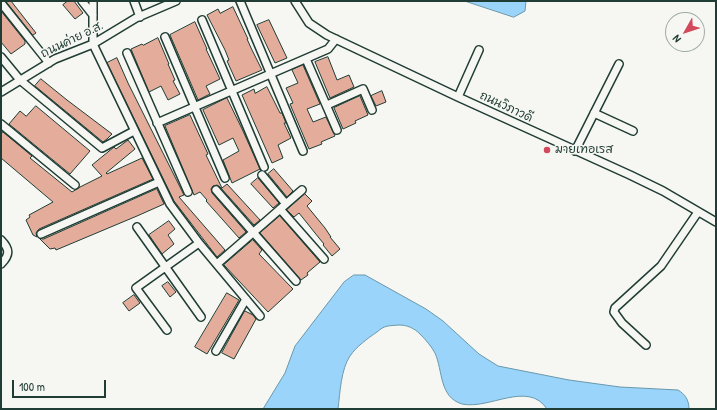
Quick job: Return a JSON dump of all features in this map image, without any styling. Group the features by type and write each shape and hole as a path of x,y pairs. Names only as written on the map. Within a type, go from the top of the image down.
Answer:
{"street":[{"path":"82,1 94,16"},
{"path":"93,1 93,44 170,204 199,243 260,316"},
{"path":"134,1 140,17"},
{"name":"ถนนค่าย อ.ส.","path":"1,92 55,59 93,44 140,17 176,1"},
{"path":"240,1 303,151"},
{"name":"ถนนวิภาวดี","path":"295,1 309,23 336,39 663,191 716,222"},
{"path":"1,3 49,63"},
{"path":"202,20 264,167"},
{"path":"165,37 225,178"},
{"path":"157,123 328,49 336,39"},
{"path":"458,97 479,50"},
{"path":"127,53 188,192"},
{"path":"1,56 20,80 102,148 134,131"},
{"path":"306,59 337,130"},
{"path":"575,151 619,64"},
{"path":"327,105 363,89 372,110"},
{"path":"594,113 633,131"},
{"path":"1,124 75,185"},
{"path":"262,175 286,204"},
{"path":"41,234 159,182"},
{"path":"216,190 296,281"},
{"path":"217,264 302,190"},
{"path":"280,209 324,259"},
{"path":"646,345 622,323 614,312 615,308 661,266 698,212"},
{"path":"137,227 201,317"},
{"path":"1,240 8,252 7,258 1,264"},
{"path":"167,330 136,288 199,243"},
{"path":"216,351 246,299"}],"water":[{"path":"465,1 526,1 525,11 514,17"},
{"path":"354,275 365,275 426,309 443,321 479,354 498,366 569,380 620,387 678,390 683,393 686,398 689,409 547,409 539,401 530,397 519,396 473,405 462,404 455,401 445,390 438,360 428,343 413,329 399,325 382,328 355,349 347,361 343,374 338,409 263,409 285,373 295,346 344,282"}],"building":[{"path":"6,1 11,1 36,33 33,35"},
{"path":"68,1 74,1 83,13 75,19 63,5"},
{"path":"233,7 262,70 236,81 227,61 229,60 225,50 207,15 218,9 220,13"},
{"path":"1,11 25,41 25,44 11,54 1,42"},
{"path":"269,20 287,58 275,63 257,25"},
{"path":"195,22 220,79 206,86 210,94 198,100 170,35"},
{"path":"158,38 175,80 173,81 180,94 168,100 161,86 149,92 131,49"},
{"path":"328,57 337,80 349,75 354,87 330,98 315,62"},
{"path":"117,58 184,195 179,197 225,250 217,257 174,201 107,63"},
{"path":"303,65 320,104 307,109 313,122 326,117 335,136 321,142 322,144 309,149 290,104 293,103 286,88 298,83 292,70"},
{"path":"41,79 112,134 103,142 35,86"},
{"path":"267,87 280,113 282,113 286,123 284,123 291,138 278,145 283,158 272,163 242,95 254,89 255,93"},
{"path":"382,91 386,102 376,106 371,96"},
{"path":"360,96 368,115 343,129 334,108"},
{"path":"227,98 260,169 232,183 223,160 239,151 233,138 219,145 203,110"},
{"path":"36,106 90,151 70,174 9,124 20,111 26,116"},
{"path":"190,115 208,154 206,155 222,188 227,184 260,220 254,225 220,187 217,185 213,186 211,189 212,193 246,232 239,238 206,201 207,200 200,192 194,195 165,126"},
{"path":"3,132 32,156 30,158 72,192 102,176 92,165 114,147 116,149 128,140 135,149 106,173 107,174 142,158 153,179 39,229 36,233 37,237 33,235 26,220 30,217 29,215 53,202 1,158 1,135"},
{"path":"274,169 293,191 287,197 268,174"},
{"path":"258,178 279,203 273,208 251,184"},
{"path":"157,189 164,204 56,250 55,248 50,249 39,238 43,239"},
{"path":"305,194 312,201 307,206 340,249 332,256 299,213 294,217 287,210"},
{"path":"280,216 320,262 301,280 260,233"},
{"path":"169,221 175,229 168,235 174,244 162,254 149,235"},
{"path":"253,240 262,250 259,254 293,289 268,312 224,265"},
{"path":"168,282 176,292 170,297 162,286"},
{"path":"227,293 239,300 207,354 195,347"},
{"path":"134,295 140,303 129,311 123,303"},
{"path":"245,311 253,315 256,319 234,359 222,353"}],"place":[{"name":"มายเทอเรส","path":"547,150"}]}
